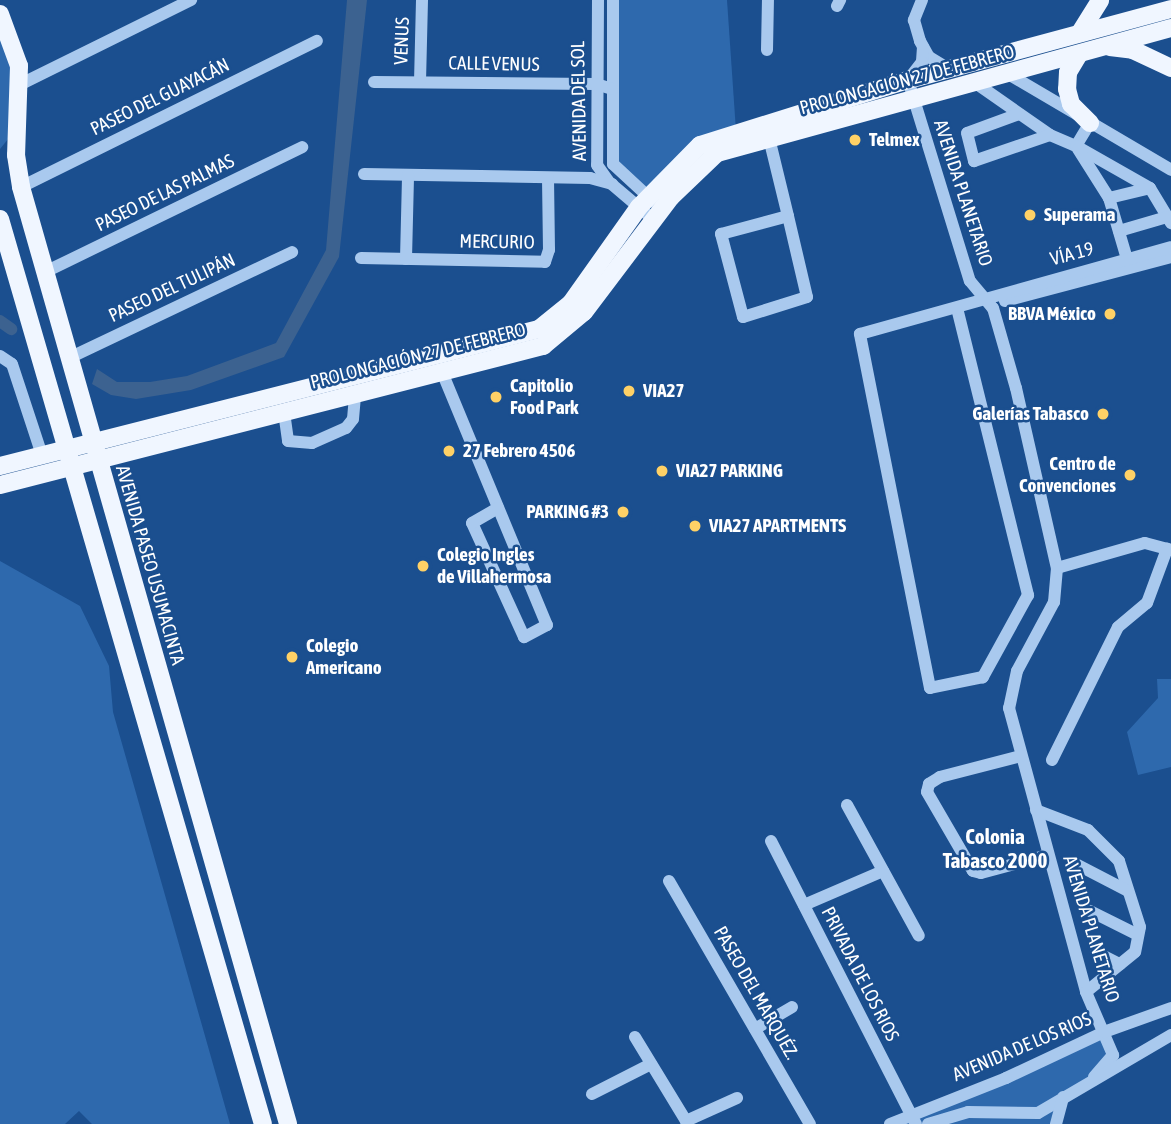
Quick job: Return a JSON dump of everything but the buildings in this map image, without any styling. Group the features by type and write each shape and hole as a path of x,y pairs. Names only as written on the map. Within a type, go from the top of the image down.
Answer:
{"main road":[{"path":"1082,31 1100,0"},
{"name":"PROLONGACIÓN 27 DE FEBRERO","path":"0,485 526,352 556,338 601,293 651,208 686,156 710,140 908,80 1171,9"},
{"name":"AVENIDA PASEO USUMACINTA","path":"0,14 18,56 17,127 21,187 288,1124"},
{"name":"PROLONGACIÓN 27 DE FEBRERO","path":"0,466 539,328 570,303 651,208 717,153 977,85 1171,27"},
{"path":"1099,47 1133,50 1171,68"},
{"path":"1079,54 1068,72 1067,89 1072,104 1090,123"},
{"path":"0,149 17,127"},
{"path":"0,219 69,448 263,1124"}],"street":[{"path":"19,85 191,0"},
{"name":"VENUS","path":"420,82 422,0"},
{"name":"AVENIDA DEL SOL","path":"598,0 595,175 651,208"},
{"name":"AVENIDA DEL SOL","path":"613,0 612,157 617,170 651,208"},
{"path":"767,50 768,0"},
{"path":"908,80 922,62 923,47 914,22 922,0"},
{"name":"PASEO DEL GUAYACÁN","path":"21,187 317,41"},
{"path":"923,47 949,69"},
{"path":"1010,75 1171,170"},
{"name":"AVENIDA PLANETARIO","path":"908,80 970,281 987,302 1020,401 1057,568 1054,602 1011,687 1010,714 1086,992 1104,1032"},
{"name":"CALLE VENUS","path":"374,82 596,84 612,89"},
{"path":"977,85 1051,135 1076,146 1150,188 1169,220 1119,231"},
{"path":"1019,114 967,133 974,161 1051,135"},
{"path":"1076,146 1090,123"},
{"path":"769,138 788,216 807,297 743,317 721,234 788,216"},
{"path":"1076,146 1109,198 1127,259"},
{"name":"PASEO DE LAS PALMAS","path":"45,272 302,147"},
{"path":"1156,162 1171,161"},
{"path":"363,174 548,178 595,175 617,170"},
{"path":"406,259 408,175"},
{"name":"MERCURIO","path":"360,258 545,262 549,250 548,178"},
{"path":"1109,198 1150,188"},
{"name":"VÍA 19","path":"987,302 1171,247"},
{"name":"PASEO DEL TULIPÁN","path":"69,358 292,252"},
{"name":"VÍA 19","path":"987,302 1171,257"},
{"path":"957,308 1028,595 983,677 930,688 860,334 957,308 987,302"},
{"path":"0,356 42,455"},
{"path":"442,372 547,625 524,637 472,523 498,508"},
{"path":"284,412 288,441 312,443 346,428 353,419 355,394"},
{"path":"1052,760 1118,627 1147,603 1169,550 1145,543 1057,568"},
{"path":"1021,756 942,776 930,782 927,792 972,871 979,873 1048,855"},
{"path":"847,805 919,936"},
{"path":"1036,810 1088,830 1119,862 1128,891 1138,935 1135,952 1086,992"},
{"name":"PRIVADA DE LOS RIOS","path":"771,841 913,1120"},
{"path":"1072,862 1128,891"},
{"path":"804,905 883,871"},
{"name":"PASEO DEL MARQUÉZ.","path":"669,881 810,1124"},
{"path":"1086,909 1138,935"},
{"path":"1097,952 1120,964"},
{"path":"755,1029 792,1007"},
{"name":"AVENIDA DE LOS RIOS","path":"890,1124 913,1120 1104,1032 1171,1009"},
{"path":"1094,1077 1113,1055 1104,1032"},
{"name":"AVENIDA DE LOS RIOS","path":"928,1124 968,1112 1038,1113 1094,1077 1171,1035"},
{"path":"635,1037 687,1122 737,1098"},
{"path":"592,1094 651,1064"},
{"path":"1056,1124 1063,1097"},
{"path":"1010,1114 1021,1124"}],"shaded area":[{"path":"347,0 367,0 339,257 284,357 191,390 136,399 111,395 92,384 97,369 117,382 150,382 187,376 276,343 326,250"},
{"path":"613,0 727,0 736,131 649,197 614,167"},
{"path":"0,16 14,46 13,133 0,149"},
{"path":"0,561 80,606 109,666 113,712 230,1124 92,1124 79,1111 65,1124 0,1124"},
{"path":"1157,679 1171,679 1171,767 1138,775 1127,732 1158,698"},
{"path":"1104,1032 1110,1062 1063,1097 1056,1124 890,1124"}],"waterway":[{"path":"0,321 11,329"}],"place":[{"name":"Telmex","path":"855,140"},
{"name":"Superama","path":"1030,215"},
{"name":"BBVA México","path":"1110,314"},
{"name":"VIA27","path":"629,391"},
{"name":"Capitolio Food Park","path":"496,397"},
{"name":"Galerías Tabasco","path":"1103,414"},
{"name":"27 Febrero 4506","path":"449,451"},
{"name":"VIA27 PARKING","path":"662,471"},
{"name":"Centro de Convenciones","path":"1130,475"},
{"name":"PARKING #3","path":"623,512"},
{"name":"VIA27 APARTMENTS","path":"695,526"},
{"name":"Colegio Ingles de Villahermosa","path":"423,566"},
{"name":"Colegio Americano","path":"292,657"}],"district":[{"name":"Colonia Tabasco 2000","path":"995,848"}]}
